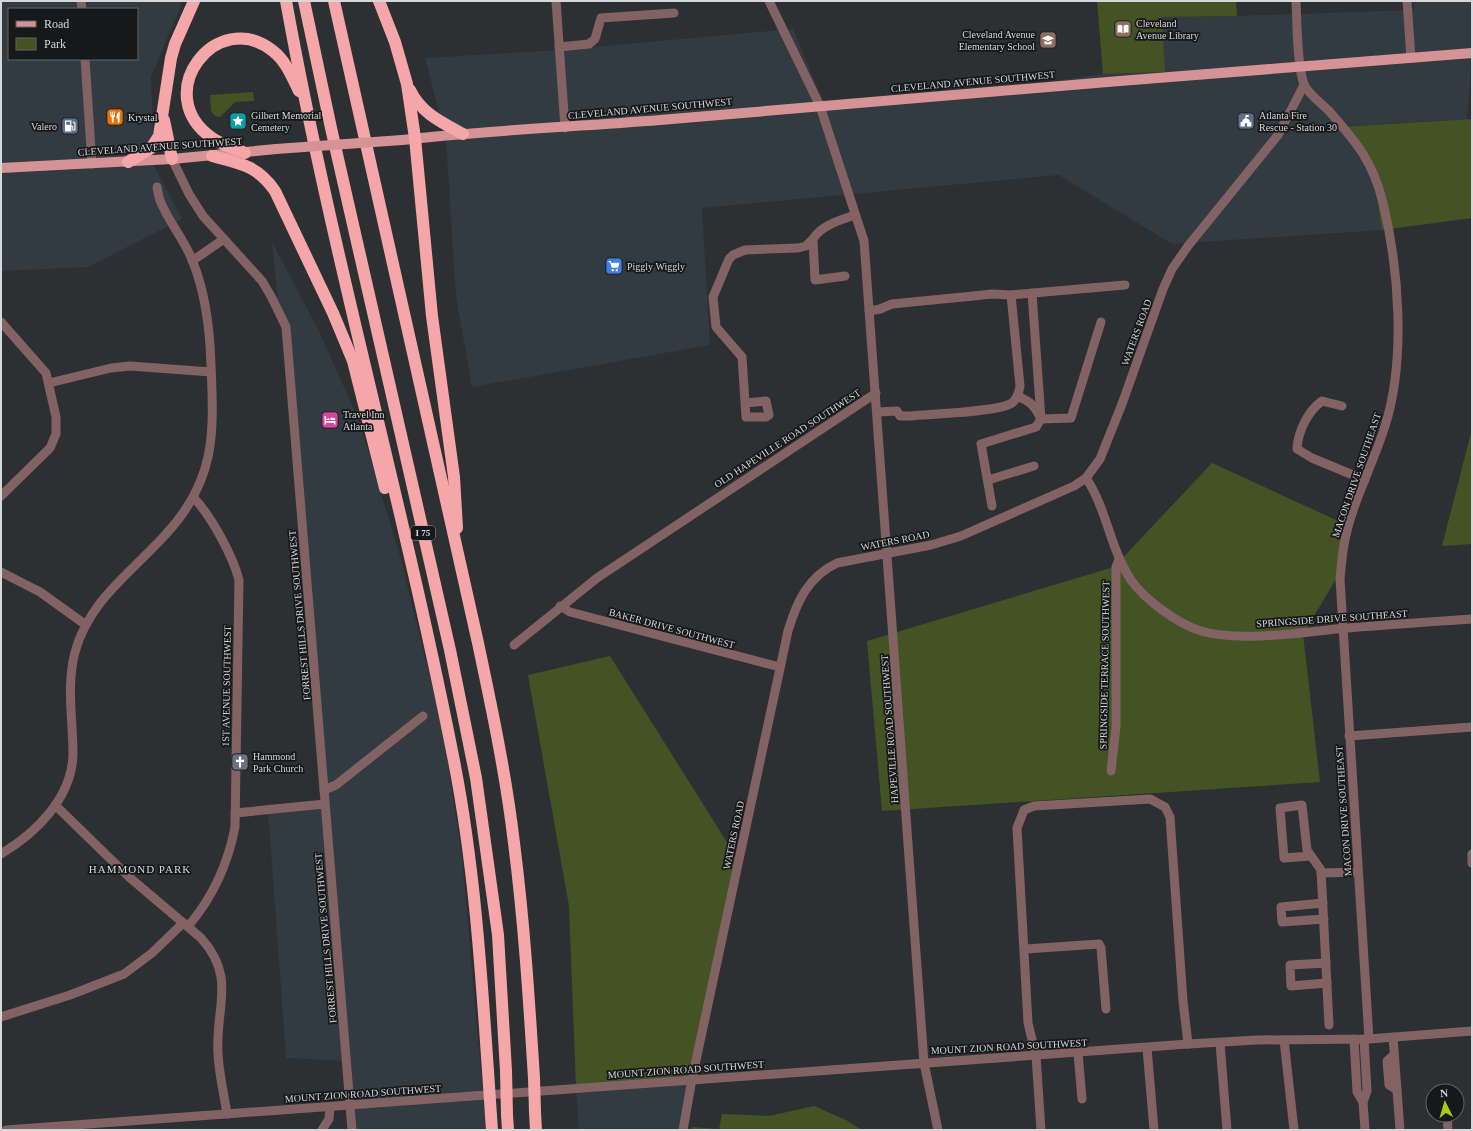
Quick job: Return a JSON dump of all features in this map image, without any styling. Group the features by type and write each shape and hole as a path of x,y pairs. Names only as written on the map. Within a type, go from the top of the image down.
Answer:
{"highway":[{"path":"128,162 145,153 156,142 161,130 164,91 171,58 175,44 194,1"},
{"path":"286,1 308,112 423,618 454,762 465,828 481,981 492,1130"},
{"name":"I 75","path":"304,1 331,128 450,650 476,778 498,935 508,1130"},
{"path":"334,1 499,742 514,842 525,942 536,1130"},
{"path":"379,1 397,48 407,84 414,97 427,114 463,134"},
{"path":"245,153 212,138 197,123 188,105 187,86 189,74 194,65 209,49 218,44 237,39 256,42 273,50 286,66 308,112"},
{"path":"407,84 408,139 454,477 457,512 456,545"},
{"path":"163,111 172,160"},
{"path":"212,156 245,164 257,171 268,181 275,191 333,314 353,362 403,560 423,618"}],"main road":[{"name":"CLEVELAND AVENUE SOUTHWEST","path":"1,168 172,160 463,134 565,128 1472,53"}],"street":[{"path":"556,1 565,128"},
{"name":"OLD HAPEVILLE ROAD SOUTHWEST","path":"514,645 560,606 634,552 876,393 864,242 820,106 769,1"},
{"path":"1296,1 1304,85"},
{"path":"1407,1 1411,58"},
{"path":"559,47 589,44 595,39 601,18 674,13"},
{"path":"85,60 92,164"},
{"name":"WATERS ROAD","path":"683,1130 692,1079 780,668 793,614 803,594 815,577 825,568 837,563 888,552 931,545 961,536 1074,486 1086,478 1100,459 1122,404 1163,289 1172,269 1188,246 1278,135 1304,85"},
{"name":"MACON DRIVE SOUTHEAST","path":"1304,85 1356,142 1368,161 1379,189 1390,244 1398,316 1397,362 1393,393 1386,425 1365,480 1344,544 1340,579 1358,872 1366,1039 1367,1091 1363,1102"},
{"name":"FORREST HILLS DRIVE SOUTHWEST","path":"172,160 189,194 203,216 262,281 286,327 352,1130"},
{"path":"1,854 16,845 38,827 55,805 67,782 72,766 70,680 75,652 86,625 102,598 166,535 194,498 203,476 212,443 212,372 207,314 201,285 180,234 161,205 157,187"},
{"path":"745,403 742,357 716,327 712,297 729,259 745,250 798,248 806,246 818,233 832,223 855,215"},
{"path":"192,261 224,239"},
{"path":"813,239 815,280 845,276"},
{"path":"869,310 880,309 892,304 992,294 1032,294 1125,285"},
{"path":"992,506 980,444 1036,427 1041,419 1032,294"},
{"path":"878,412 897,411 900,416 910,416 998,408 1013,403 1020,386 1011,295"},
{"path":"1,322 40,365 49,383 56,417 56,434 50,448 1,496"},
{"path":"1041,419 1071,418 1101,322"},
{"path":"49,383 111,368 130,366 212,372"},
{"name":"HAPEVILLE ROAD SOUTHWEST","path":"876,393 924,1063 938,1130"},
{"path":"1017,396 1028,400 1035,407 1041,419"},
{"path":"1342,406 1322,401 1312,408 1298,438 1297,449 1312,458 1365,480"},
{"path":"988,480 1034,466"},
{"name":"SPRINGSIDE DRIVE SOUTHEAST","path":"1086,478 1093,488 1120,559 1131,581 1147,598 1173,616 1201,631 1216,634 1261,636 1342,628 1472,619"},
{"name":"1ST AVENUE SOUTHWEST","path":"1,1017 70,995 124,974 152,953 181,925 190,924 200,912 221,878 231,845 235,813 239,580 232,558 202,507 194,498"},
{"name":"SPRINGSIDE TERRACE SOUTHWEST","path":"1111,771 1116,727 1116,567 1120,559"},
{"path":"1,572 40,592 86,625"},
{"name":"BAKER DRIVE SOUTHWEST","path":"560,606 570,612 780,668"},
{"path":"324,790 336,785 423,716"},
{"path":"1349,736 1472,727"},
{"path":"1041,1130 1036,1056 1028,1023 1026,949 1017,828 1024,810 1034,806 1150,799 1159,802 1165,807 1170,817 1183,1001 1188,1044"},
{"path":"235,813 325,804"},
{"path":"55,805 129,877 186,925 210,948 222,974 223,992 218,1053 226,1114"},
{"path":"1311,856 1284,858 1280,808 1302,806 1307,850 1317,863 1321,873 1329,1025"},
{"path":"1472,854 1472,863"},
{"path":"1321,873 1358,872"},
{"path":"1323,903 1281,907 1282,922 1324,920"},
{"path":"1026,949 1099,944 1102,948 1106,1008"},
{"path":"1326,963 1290,965 1291,986 1327,983"},
{"name":"MOUNT ZION ROAD SOUTHWEST","path":"6,1130 1188,1044 1393,1038 1472,1031"},
{"path":"1393,1038 1394,1055 1387,1062 1403,1085 1398,1090 1400,1130"},
{"path":"1354,1039 1357,1092 1363,1102 1365,1130"},
{"path":"1284,1040 1294,1130"},
{"path":"1220,1043 1227,1130"},
{"path":"1147,1048 1154,1130"},
{"path":"1078,1053 1082,1099"},
{"path":"1394,1055 1401,1060 1389,1085 1398,1090"},
{"path":"322,1130 328,1119 330,1107"}],"shaded area":[{"path":"1,1 183,1 151,77 154,166 182,219 88,267 1,271"},
{"path":"1414,1 1472,1 1472,59 1467,119 1341,127 1373,175 1382,230 1172,244 1059,175 702,208 710,345 472,387 456,297 446,139 425,58 560,50 793,29 823,101 1011,87 1103,74 1165,72 1161,17 1414,10"},
{"path":"272,242 320,333 359,421 400,556 443,730 462,856 486,1130 351,1130 346,1061 286,1058 268,810 322,805 298,490"},
{"path":"689,1082 682,1130 579,1130 576,1087"}],"green space":[{"path":"1097,1 1236,1 1237,16 1162,17 1165,72 1103,74"},
{"path":"253,92 254,101 235,102 220,117 215,116 211,111 210,95"},
{"path":"1472,119 1472,218 1382,230 1373,175 1341,127"},
{"path":"1472,429 1472,544 1442,546"},
{"path":"1212,463 1349,526 1341,571 1303,634 1320,782 882,811 867,641 1114,567"},
{"path":"610,656 740,863 689,1082 576,1087 569,906 528,675"},
{"path":"814,1106 846,1120 862,1130 691,1130 692,1127 719,1129 722,1114 769,1116"}],"place":[{"name":"Cleveland Avenue Library","path":"1123,29"},
{"name":"Cleveland Avenue Elementary School","path":"1048,40"},
{"name":"Krystal","path":"115,117"},
{"name":"Gilbert Memorial Cemetery","path":"238,121"},
{"name":"Atlanta Fire Rescue - Station 30","path":"1246,121"},
{"name":"Valero","path":"70,126"},
{"name":"Piggly Wiggly","path":"614,266"},
{"name":"Travel Inn Atlanta","path":"330,420"},
{"name":"Hammond Park Church","path":"240,762"}],"district":[{"name":"HAMMOND PARK","path":"140,869"}]}
